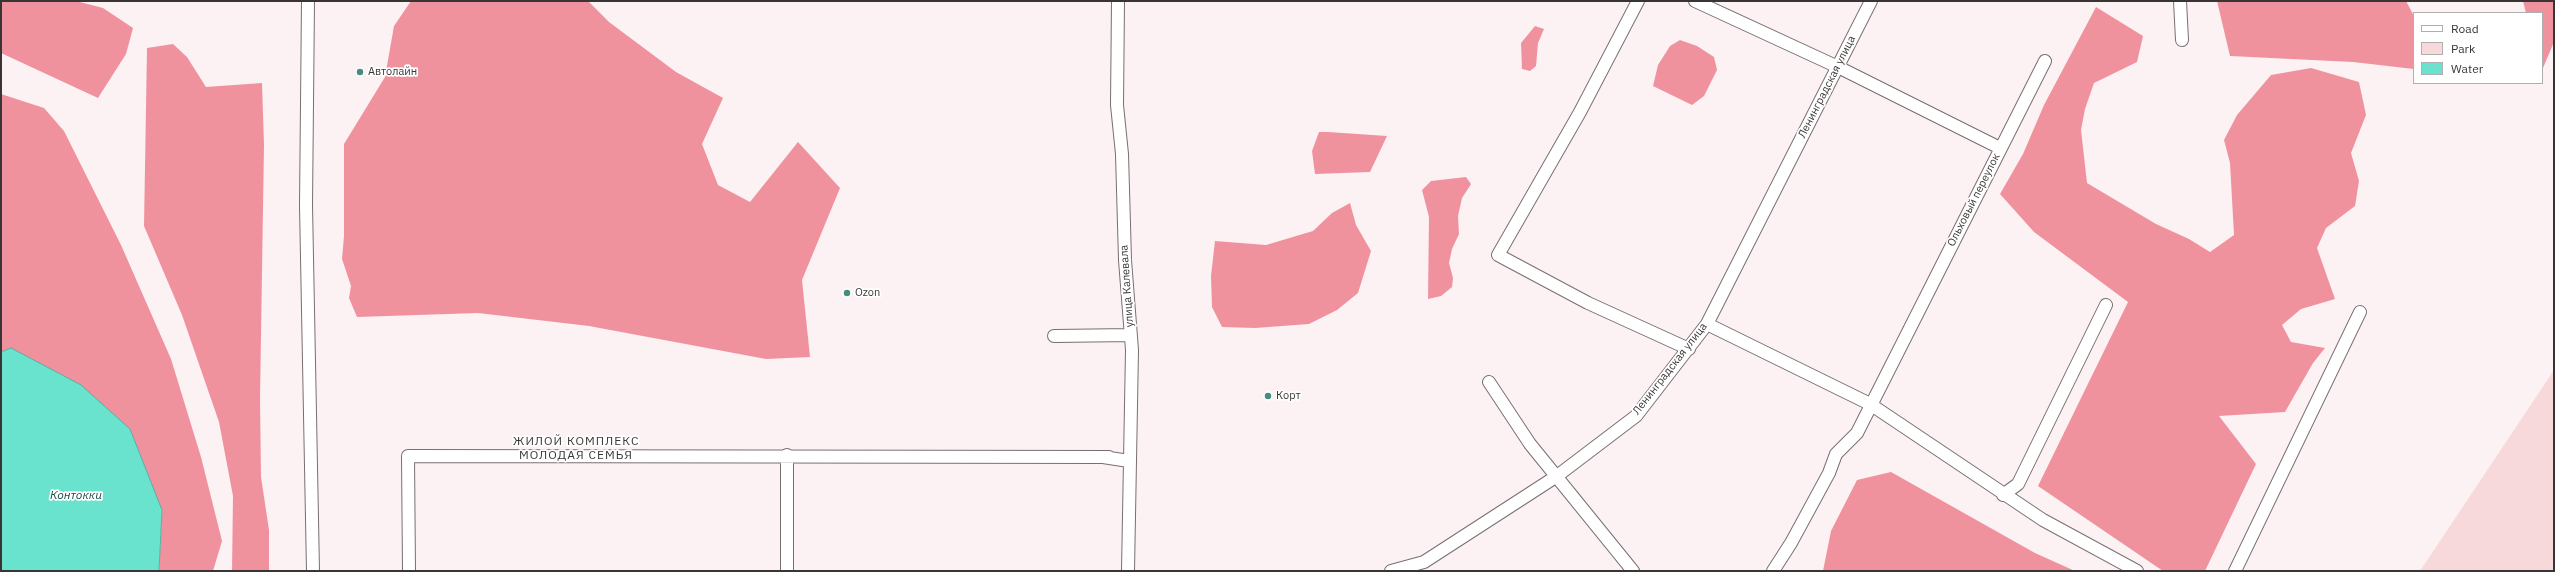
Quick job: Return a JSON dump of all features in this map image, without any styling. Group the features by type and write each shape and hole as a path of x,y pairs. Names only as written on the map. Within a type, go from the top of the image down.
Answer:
{"street":[{"path":"308,1 306,205 311,541 313,571"},
{"name":"улица Калевала","path":"1118,1 1117,105 1122,154 1125,260 1131,335 1128,571"},
{"path":"1638,1 1580,112 1498,255 1588,302 1689,349"},
{"path":"1695,1 1838,67 2000,148"},
{"name":"Ленинградская улица","path":"1392,571 1424,562 1557,476 1636,416 1707,324 1871,1"},
{"path":"2180,1 2182,40"},
{"name":"Ольховый переулок","path":"1773,571 1791,543 1829,473 1836,454 1857,433 1870,404 2045,61"},
{"path":"2004,494 2018,484 2106,306"},
{"path":"2235,571 2360,312"},
{"path":"1707,324 1870,404 2043,520 2137,571"},
{"path":"1054,336 1131,335"},
{"path":"1489,382 1530,444 1633,571"},
{"path":"787,455 787,571"},
{"path":"409,571 408,456 787,455 1109,457 1129,461"}],"green space":[{"path":"2554,370 2554,571 2420,571"}],"shaded area":[{"path":"1,1 76,1 103,8 133,28 126,54 98,98 1,53"},
{"path":"411,1 588,1 609,22 676,72 723,98 702,144 718,185 750,202 798,142 840,188 802,280 810,357 766,359 589,326 478,313 357,317 349,298 351,286 342,259 344,236 344,144 385,77 394,26"},
{"path":"2217,1 2406,1 2413,14 2413,69 2353,62 2230,56"},
{"path":"2523,1 2554,1 2554,42 2543,68 2543,12 2526,12"},
{"path":"2096,7 2143,36 2137,62 2094,83 2085,109 2081,130 2087,183 2156,224 2189,239 2210,252 2234,235 2230,163 2224,140 2237,115 2271,75 2311,68 2359,82 2366,115 2351,153 2359,181 2355,206 2326,228 2317,248 2335,299 2301,309 2282,325 2291,342 2325,348 2313,363 2285,412 2219,416 2256,464 2205,571 2163,571 2038,486 2128,302 2034,232 2000,194 2023,154 2044,105"},
{"path":"1535,26 1544,29 1538,43 1536,66 1530,71 1522,69 1521,43"},
{"path":"1680,40 1697,46 1714,57 1717,70 1704,96 1692,105 1653,86 1658,65 1670,46"},
{"path":"173,44 187,57 206,87 262,83 264,145 260,398 261,477 269,530 269,571 232,571 233,496 219,422 182,315 144,226 147,48"},
{"path":"1,94 44,108 64,131 121,245 171,359 201,457 222,541 213,571 159,571 162,510 11,348 1,352"},
{"path":"1319,132 1387,136 1370,172 1315,174 1312,151"},
{"path":"1466,177 1471,184 1462,198 1458,216 1459,234 1452,249 1449,263 1453,278 1452,287 1441,296 1428,299 1429,217 1422,190 1431,181"},
{"path":"1350,203 1356,225 1371,251 1358,293 1337,310 1309,324 1255,328 1222,327 1212,307 1211,276 1215,241 1266,245 1313,231 1332,213"},
{"path":"1891,472 2035,553 2075,571 1823,571 1831,531 1857,480"}],"water":[{"name":"Контокки","path":"11,348 81,385 130,429 162,510 159,571 1,571 1,352"}],"place":[{"name":"Автолайн","path":"360,72"},
{"name":"Ozon","path":"847,293"},
{"name":"Корт","path":"1268,396"}],"district":[{"name":"ЖИЛОЙ КОМПЛЕКС МОЛОДАЯ СЕМЬЯ","path":"576,449"}]}
